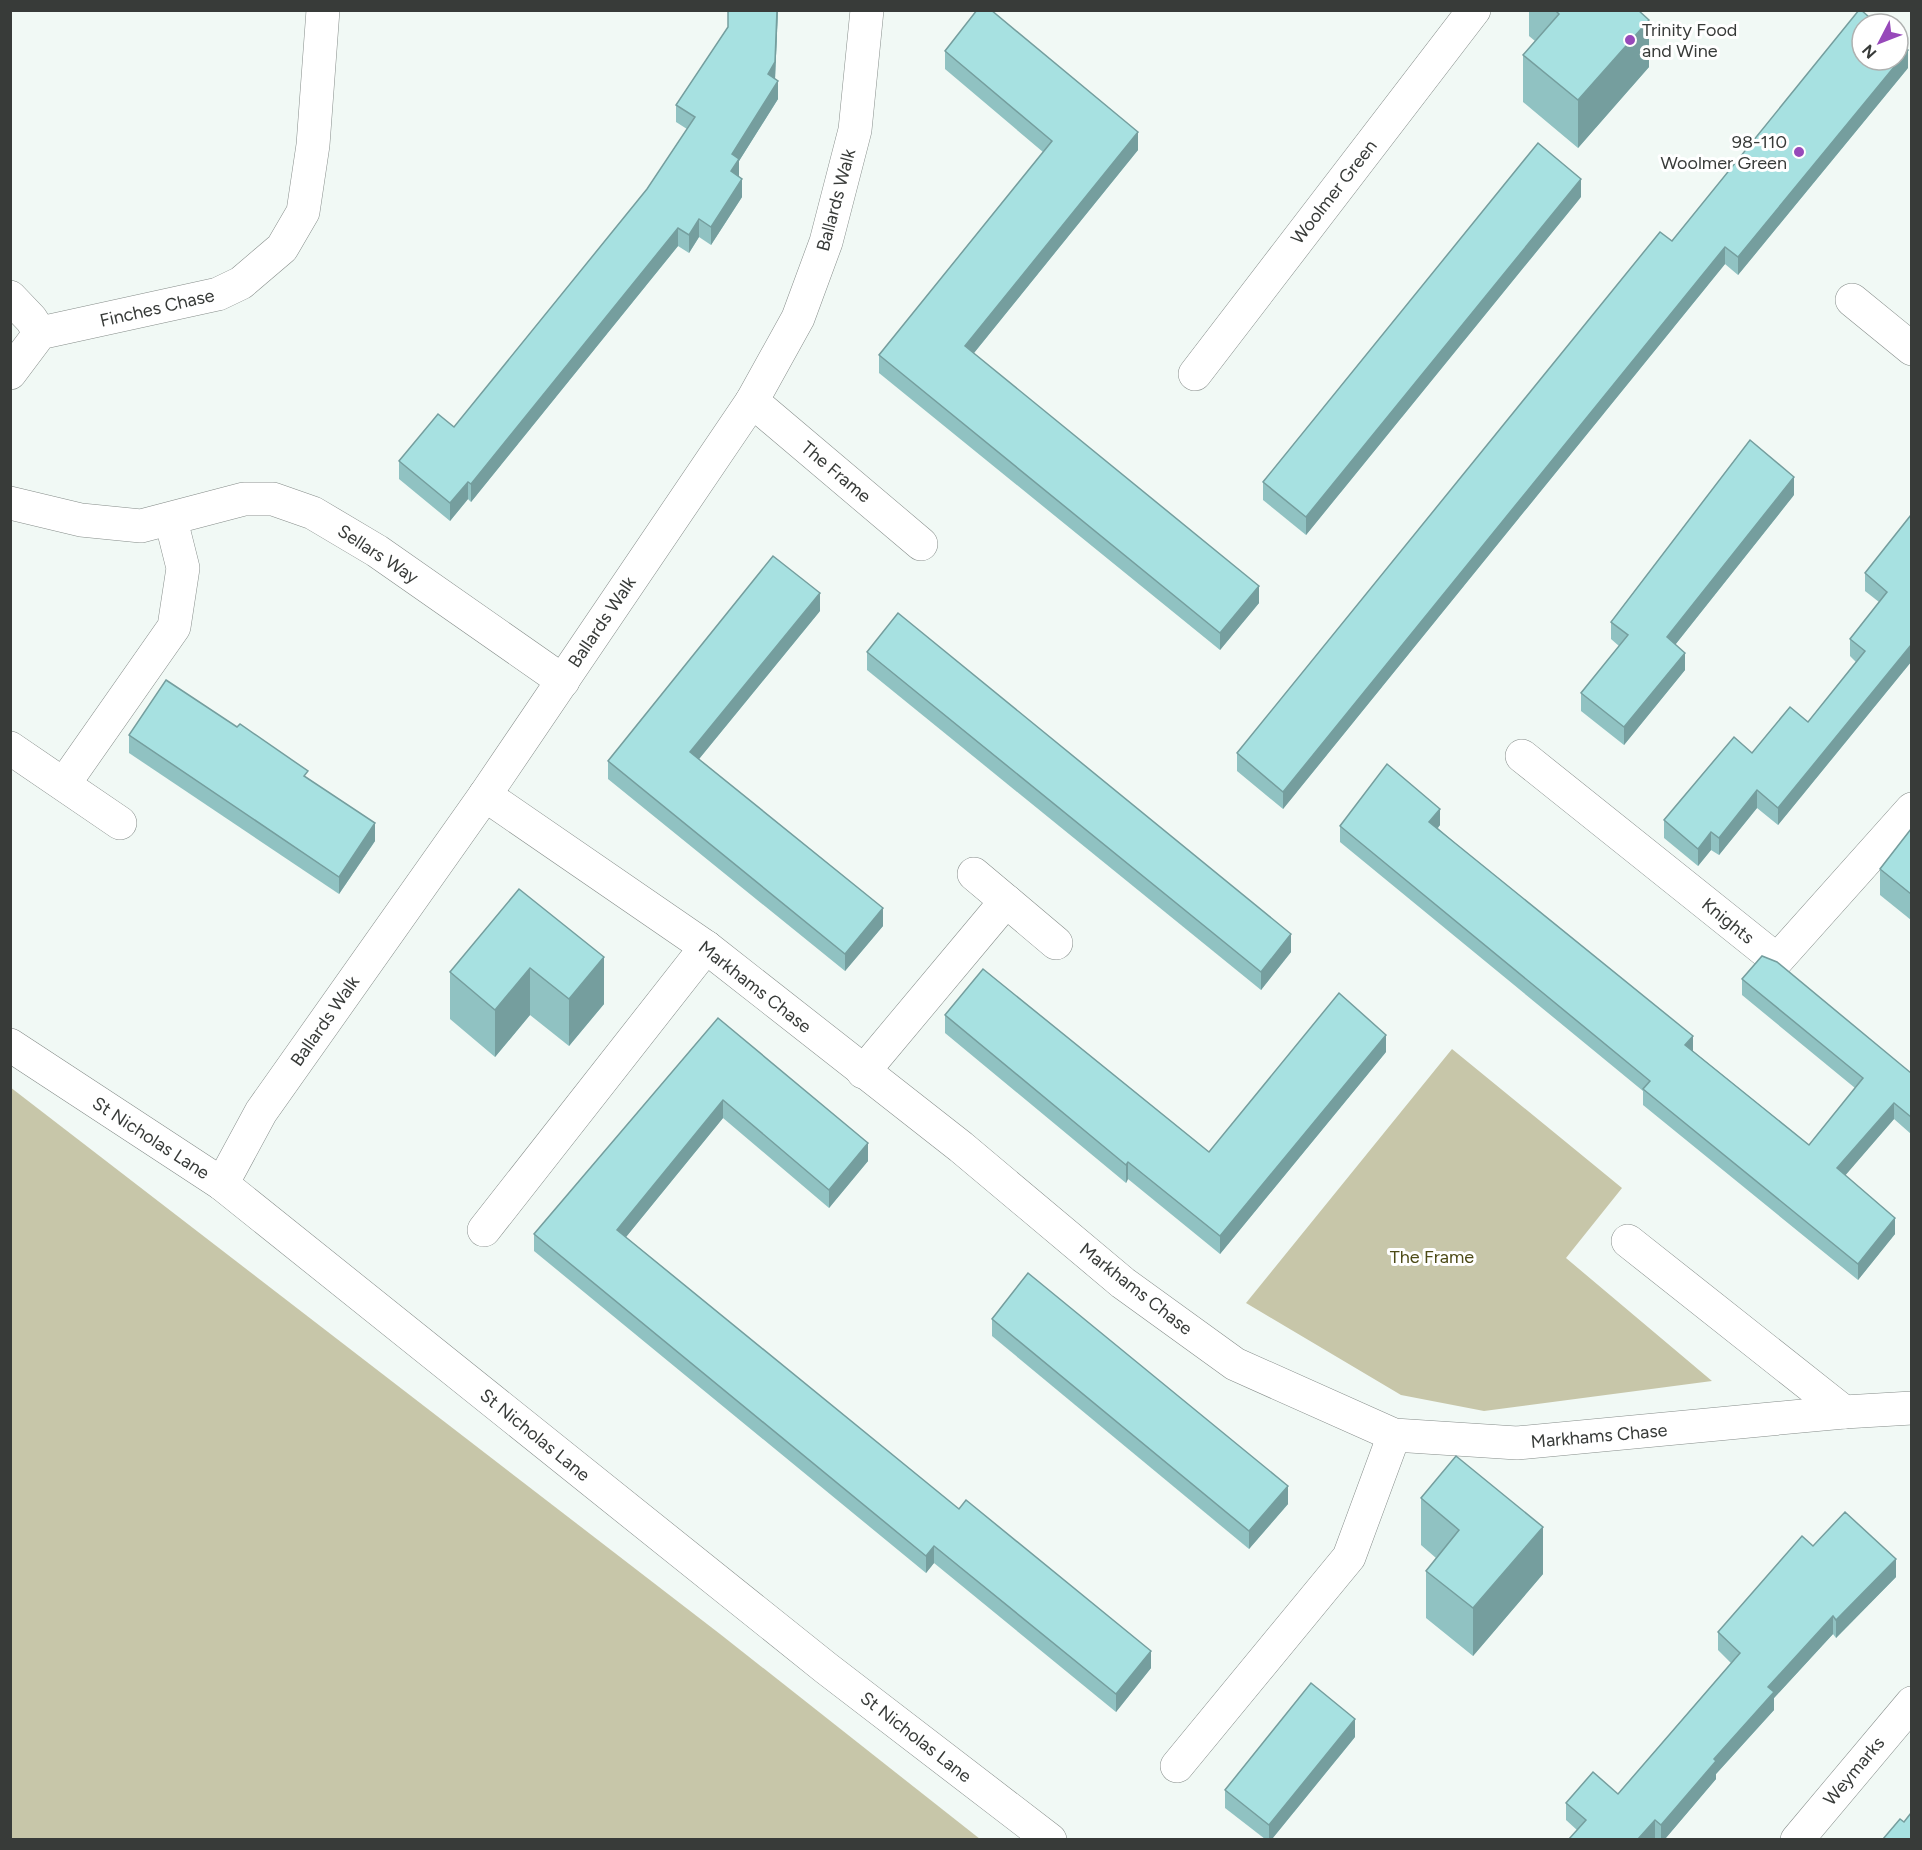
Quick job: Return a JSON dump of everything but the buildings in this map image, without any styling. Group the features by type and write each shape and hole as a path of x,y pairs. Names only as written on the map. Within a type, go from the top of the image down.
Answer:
{"street":[{"name":"Finches Chase","path":"40,333 218,294 241,283 282,248 303,212 314,145 323,10"},
{"name":"Ballards Walk","path":"222,1184 261,1112 484,795 752,401 798,318 826,242 855,130 867,10"},
{"name":"Woolmer Green","path":"1195,374 1474,10"},
{"path":"10,297 31,319 40,333 10,373"},
{"path":"1852,300 1911,349"},
{"name":"The Frame","path":"752,401 921,544"},
{"name":"Sellars Way","path":"10,503 81,520 141,526 171,520 244,499 273,499 314,513 376,551 562,681"},
{"path":"64,784 174,627 183,568 171,520"},
{"path":"10,748 120,823"},
{"name":"Knights","path":"1522,756 1777,960 1911,809"},
{"name":"Markhams Chase","path":"484,795 706,947 961,1147 1123,1283 1235,1364 1394,1435 1517,1443 1844,1412 1911,1408"},
{"path":"974,874 1056,943"},
{"path":"863,1072 1006,901"},
{"path":"484,1230 706,947"},
{"name":"St Nicholas Lane","path":"10,1045 222,1184 826,1668 1050,1839"},
{"path":"1628,1241 1844,1412"},
{"path":"1177,1766 1349,1557 1394,1435"},
{"name":"Weymarks","path":"1797,1839 1911,1703"}],"green space":[{"path":"1452,1049 1622,1188 1566,1258 1712,1381 1484,1411 1401,1395 1246,1303"},
{"path":"10,1087 720,1634 980,1839 11,1839"}],"place":[{"name":"Trinity Food and Wine","path":"1630,40"},
{"name":"98-110 Woolmer Green","path":"1799,152"}]}
